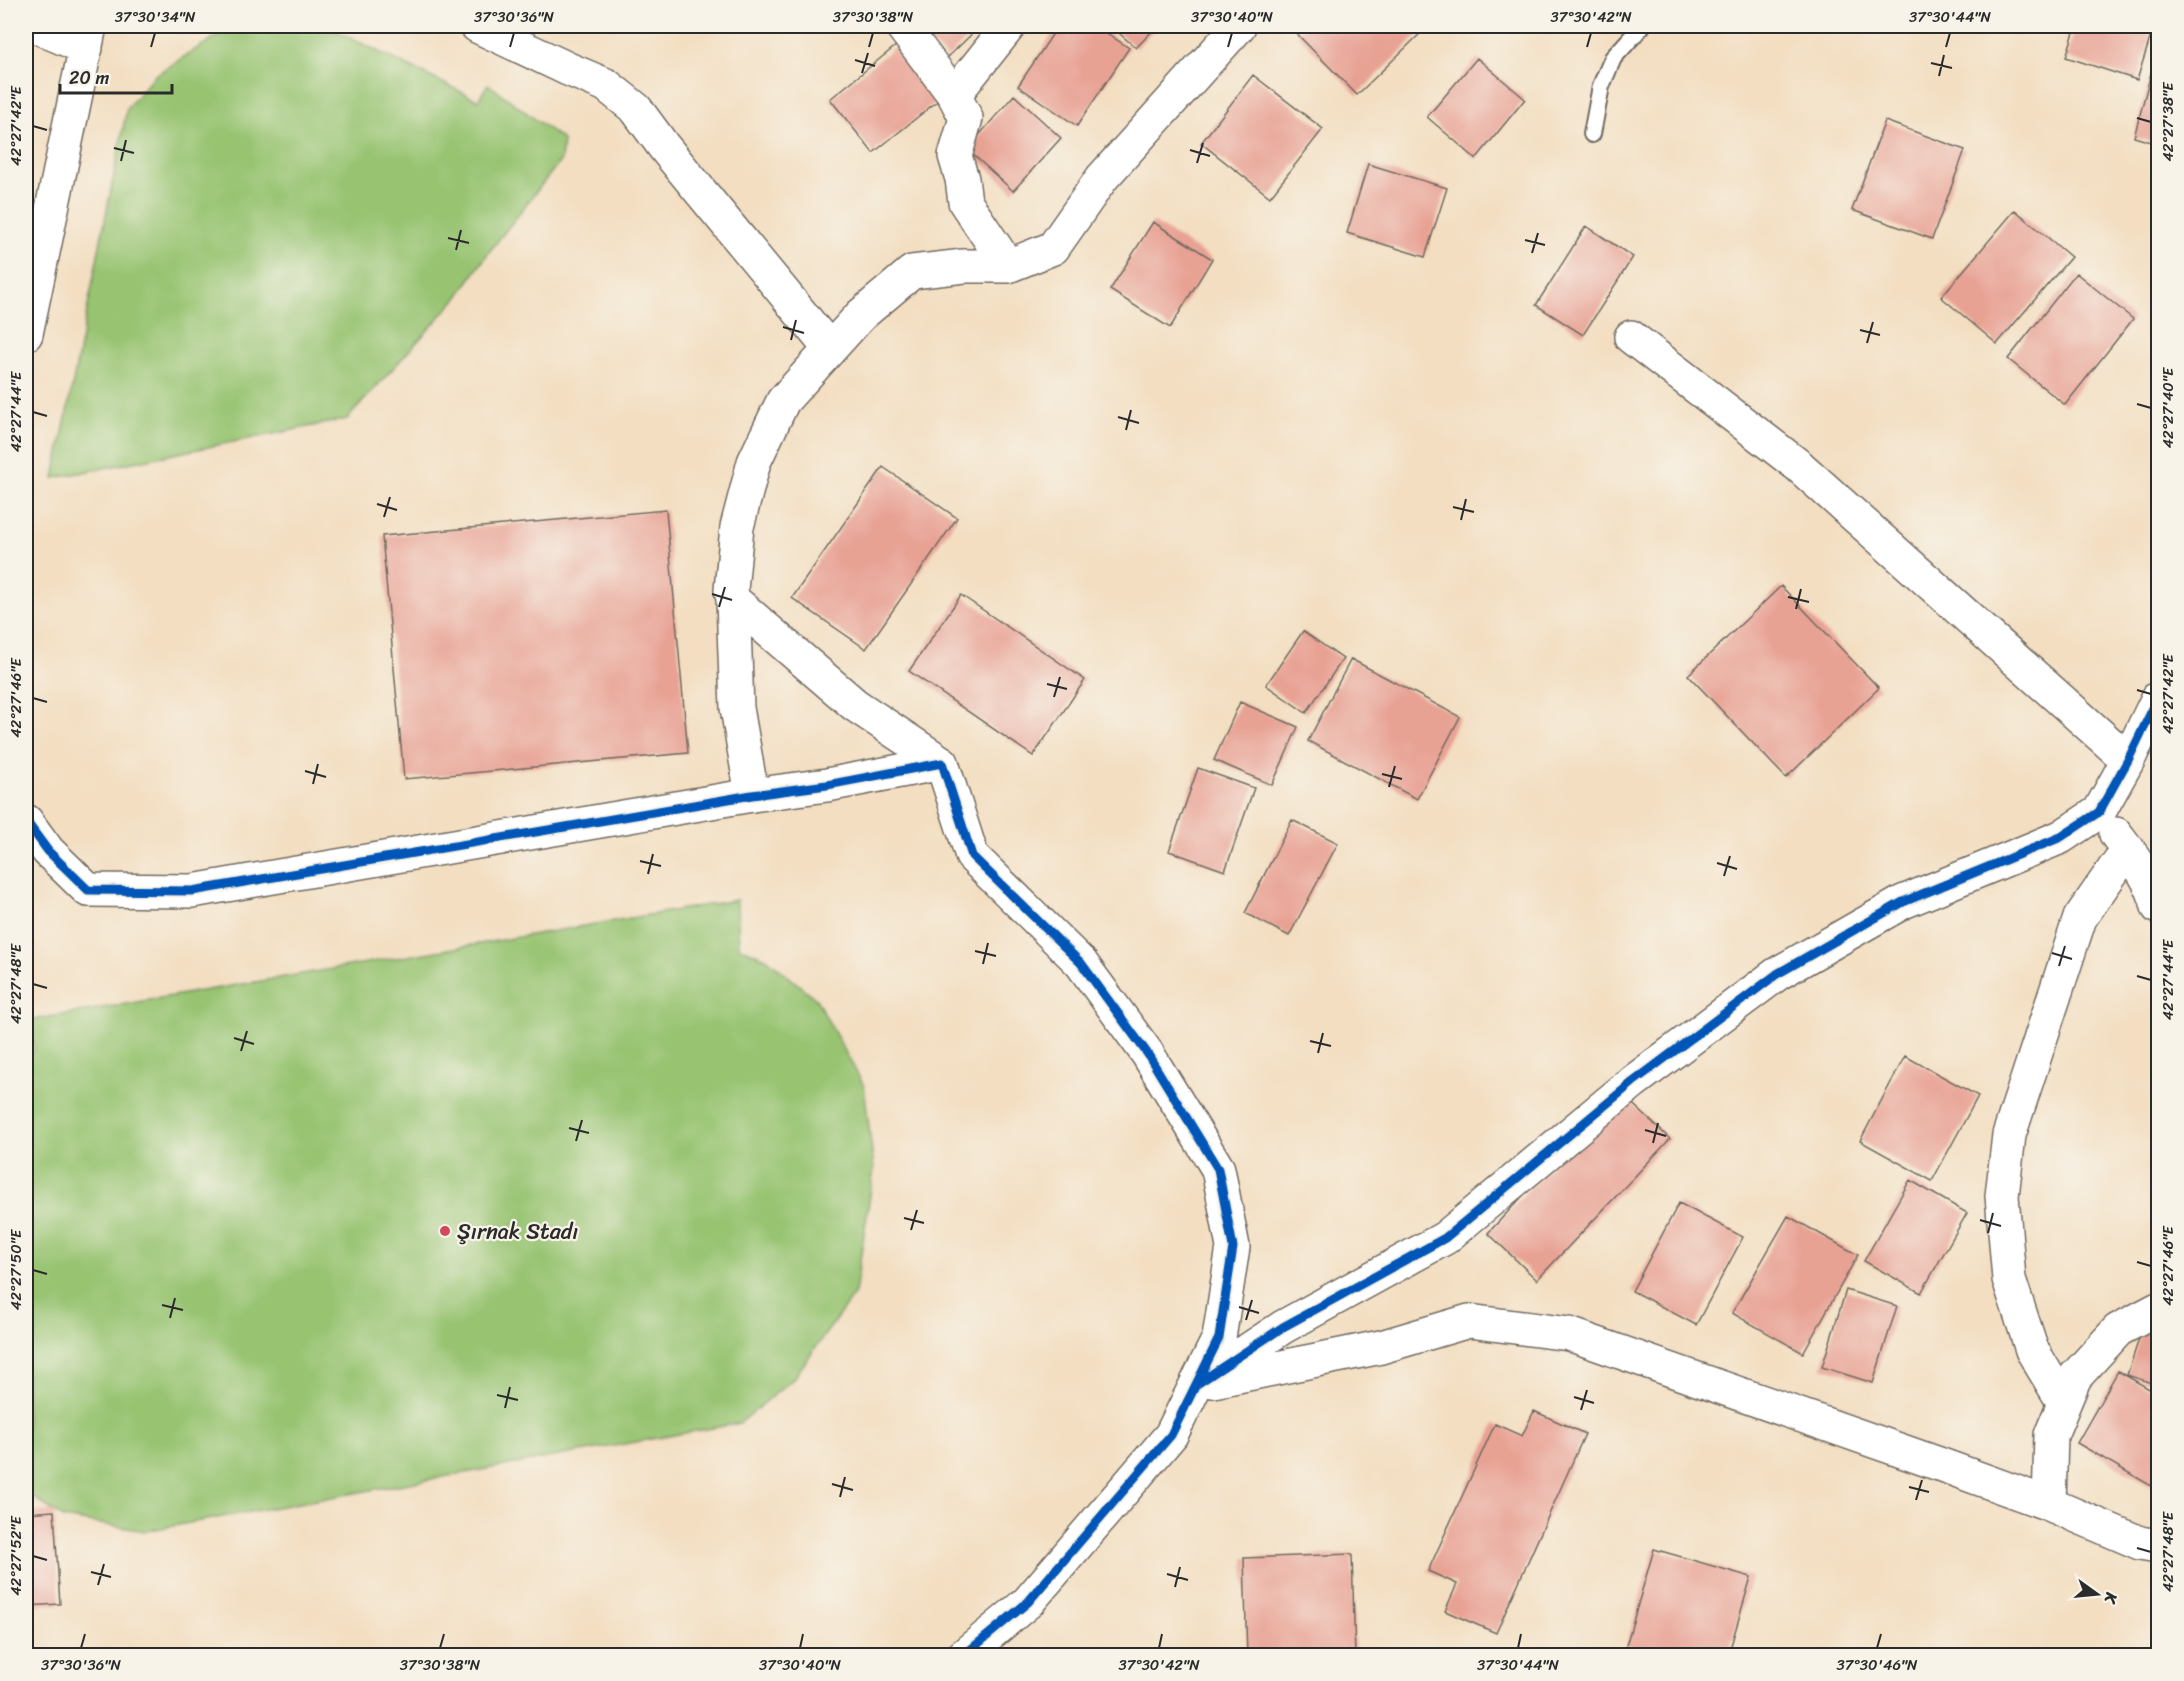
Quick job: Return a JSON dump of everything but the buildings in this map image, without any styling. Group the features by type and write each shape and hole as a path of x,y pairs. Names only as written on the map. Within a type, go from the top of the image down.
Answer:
{"street":[{"path":"26,334 88,37 35,26"},
{"path":"477,26 606,85 636,109 664,147 830,349"},
{"path":"902,26 954,95 966,118 956,156 965,202 1008,266"},
{"path":"954,95 1009,26"},
{"path":"752,795 737,708 731,590 737,526 754,462 783,401 861,315 912,272 964,266 1008,266 1053,248 1102,178 1239,26"},
{"path":"1631,337 1799,466 2128,760"},
{"path":"733,600 855,705 942,763 972,856 1081,963 1147,1053 1218,1169 1233,1247 1219,1338 1171,1435 1028,1602 963,1656"},
{"path":"1197,1384 1283,1327 1445,1238 1633,1082 1777,974 1903,903 2061,837 2099,812 2128,760 2158,698"},
{"path":"26,821 48,850 88,890 192,891 752,795 827,785 942,763"},
{"path":"2099,812 2128,849 2156,896 2158,907"},
{"path":"2064,1403 2032,1350 2009,1279 2002,1196 2009,1135 2080,918 2128,849"},
{"path":"2049,1504 2051,1435 2075,1377 2118,1330 2158,1309"},
{"path":"1197,1384 1382,1347 1469,1321 1569,1334 2049,1504 2140,1543 2158,1546"}],"lane":[{"path":"1592,134 1601,86 1613,58 1642,26"}],"green space":[{"path":"233,26 326,26 478,100 488,84 563,140 561,160 489,252 457,298 347,419 54,478 127,108 155,75"},
{"name":"Şırnak Stadı","path":"737,900 739,947 766,958 816,999 864,1086 874,1169 855,1293 793,1379 740,1423 145,1531 63,1518 26,1492 26,1059 34,1051 31,1020"}],"cycle path":[{"path":"1197,1384 1283,1327 1445,1238 1633,1082 1777,974 1903,902 2061,837 2099,812 2128,760 2158,698"},
{"path":"26,821 48,851 88,890 192,891 752,795 827,785 942,763 972,856 1081,963 1147,1053 1218,1169 1233,1247 1219,1338 1171,1435 1028,1602 963,1656"}],"place":[{"name":"Şırnak Stadı","path":"445,1231"}]}
